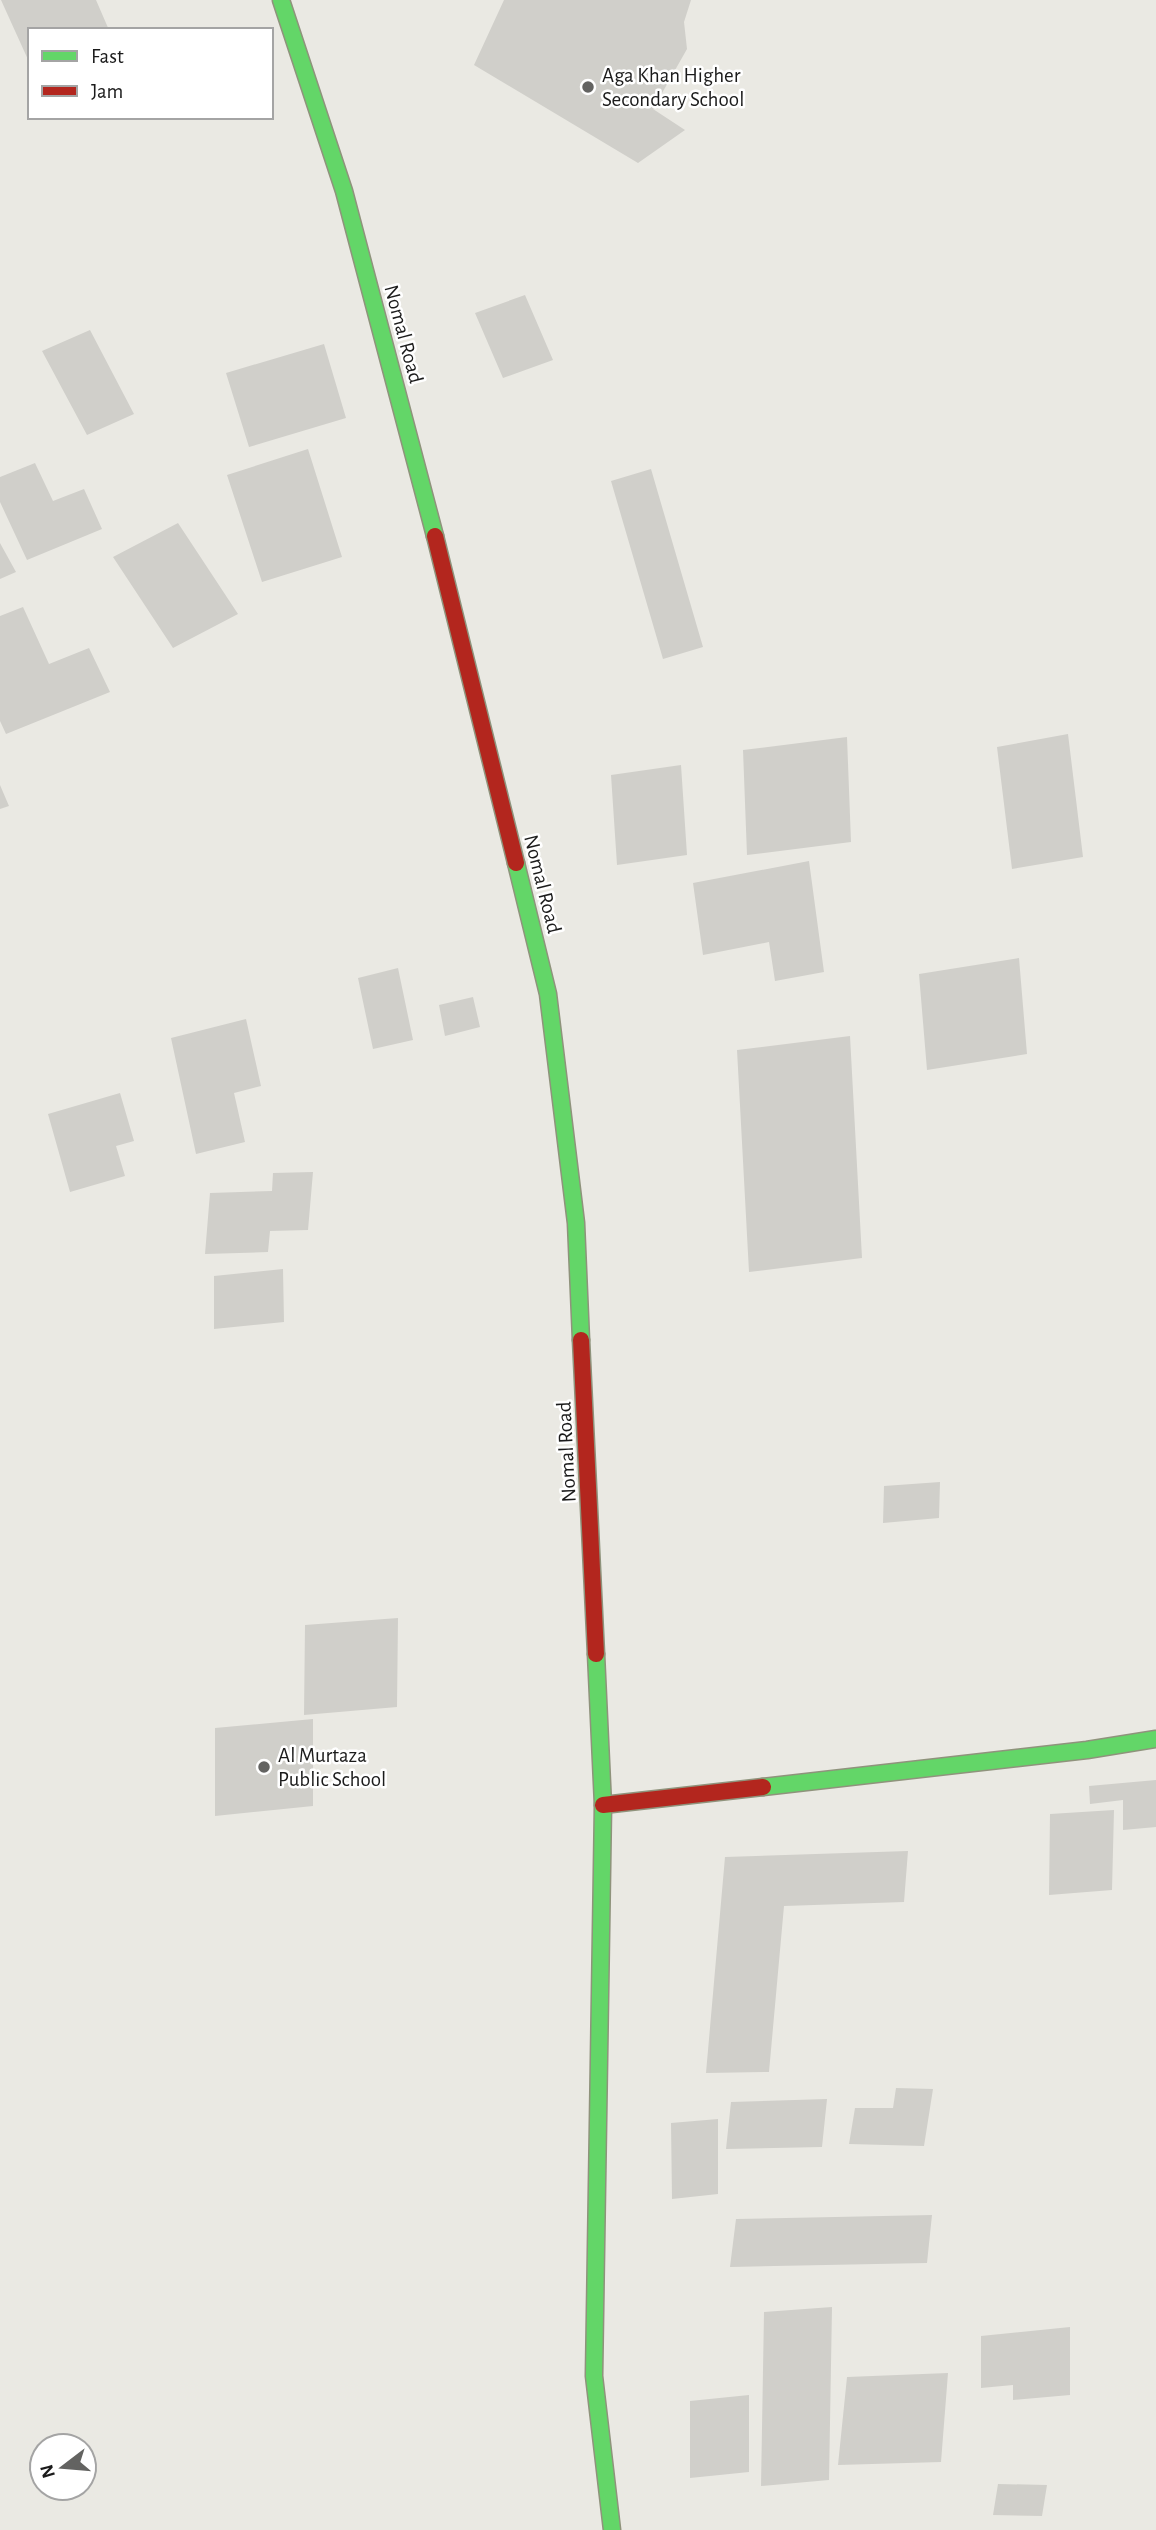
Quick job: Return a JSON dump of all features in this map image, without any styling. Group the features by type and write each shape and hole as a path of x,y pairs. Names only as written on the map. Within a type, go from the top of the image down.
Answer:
{"main road":[{"name":"Nomal Road","path":"281,0 344,191 467,657 548,994 576,1223 603,1805 594,2376 612,2530"},
{"path":"603,1805 1087,1750 1156,1739"}],"building":[{"path":"1,0 96,0 108,28 28,28 28,60"},
{"name":"Aga Khan Higher Secondary School","path":"504,0 691,0 684,22 687,49 653,109 685,130 638,163 474,65"},
{"path":"525,295 553,360 503,378 475,313"},
{"path":"90,330 134,414 87,435 42,351"},
{"path":"324,344 346,418 249,447 226,373"},
{"path":"308,449 342,557 262,582 227,475"},
{"path":"35,463 53,501 84,489 102,529 27,560 0,502 0,477"},
{"path":"651,469 703,647 663,659 611,481"},
{"path":"178,523 238,614 173,648 113,557"},
{"path":"0,543 16,572 0,579"},
{"path":"23,607 49,664 89,648 110,692 6,734 0,721 0,616"},
{"path":"1068,734 1083,857 1012,869 997,747"},
{"path":"847,737 851,842 747,855 743,750"},
{"path":"681,765 687,855 617,865 611,775"},
{"path":"0,785 9,806 0,809"},
{"path":"809,861 824,972 775,981 769,942 703,955 693,883"},
{"path":"1019,958 1027,1054 927,1070 919,974"},
{"path":"398,968 413,1040 373,1049 358,978"},
{"path":"473,997 480,1027 445,1036 439,1005"},
{"path":"246,1019 261,1086 234,1093 245,1142 196,1154 171,1038"},
{"path":"850,1036 862,1258 749,1272 737,1050"},
{"path":"120,1093 134,1141 116,1146 125,1176 70,1192 48,1114"},
{"path":"313,1172 308,1230 270,1231 268,1252 205,1254 210,1193 272,1191 273,1173"},
{"path":"283,1269 284,1322 214,1329 214,1276"},
{"path":"940,1482 939,1518 883,1523 884,1486"},
{"name":"Al Murtaza Public School","path":"398,1618 397,1707 304,1715 305,1625"},
{"name":"Al Murtaza Public School","path":"313,1719 313,1806 215,1816 215,1728"},
{"path":"1156,1780 1156,1827 1123,1830 1123,1800 1090,1804 1089,1786"},
{"path":"1114,1810 1112,1890 1049,1895 1050,1814"},
{"path":"908,1851 904,1902 784,1906 769,2072 706,2073 725,1857"},
{"path":"896,2088 933,2089 924,2146 849,2144 855,2108 893,2108"},
{"path":"827,2099 822,2147 726,2149 731,2102"},
{"path":"718,2119 718,2194 672,2199 671,2123"},
{"path":"932,2215 927,2263 730,2267 736,2219"},
{"path":"832,2307 829,2480 761,2486 764,2312"},
{"path":"1070,2327 1070,2395 1013,2400 1013,2385 981,2388 981,2336"},
{"path":"948,2373 941,2462 838,2465 847,2377"},
{"path":"749,2395 749,2472 690,2478 690,2401"},
{"path":"998,2484 1047,2485 1042,2516 993,2515"}],"traffic: fast":[{"path":"281,0 344,191 435,536"},
{"path":"516,863 548,994 576,1223 581,1340"},
{"path":"596,1654 603,1805 594,2376 612,2530"},
{"path":"763,1787 1087,1750 1156,1739"}],"traffic: jam":[{"path":"435,536 516,863"},
{"path":"581,1340 596,1654"},
{"path":"603,1805 763,1787"}],"place":[{"name":"Aga Khan Higher Secondary School","path":"588,87"},
{"name":"Al Murtaza Public School","path":"264,1767"}]}
